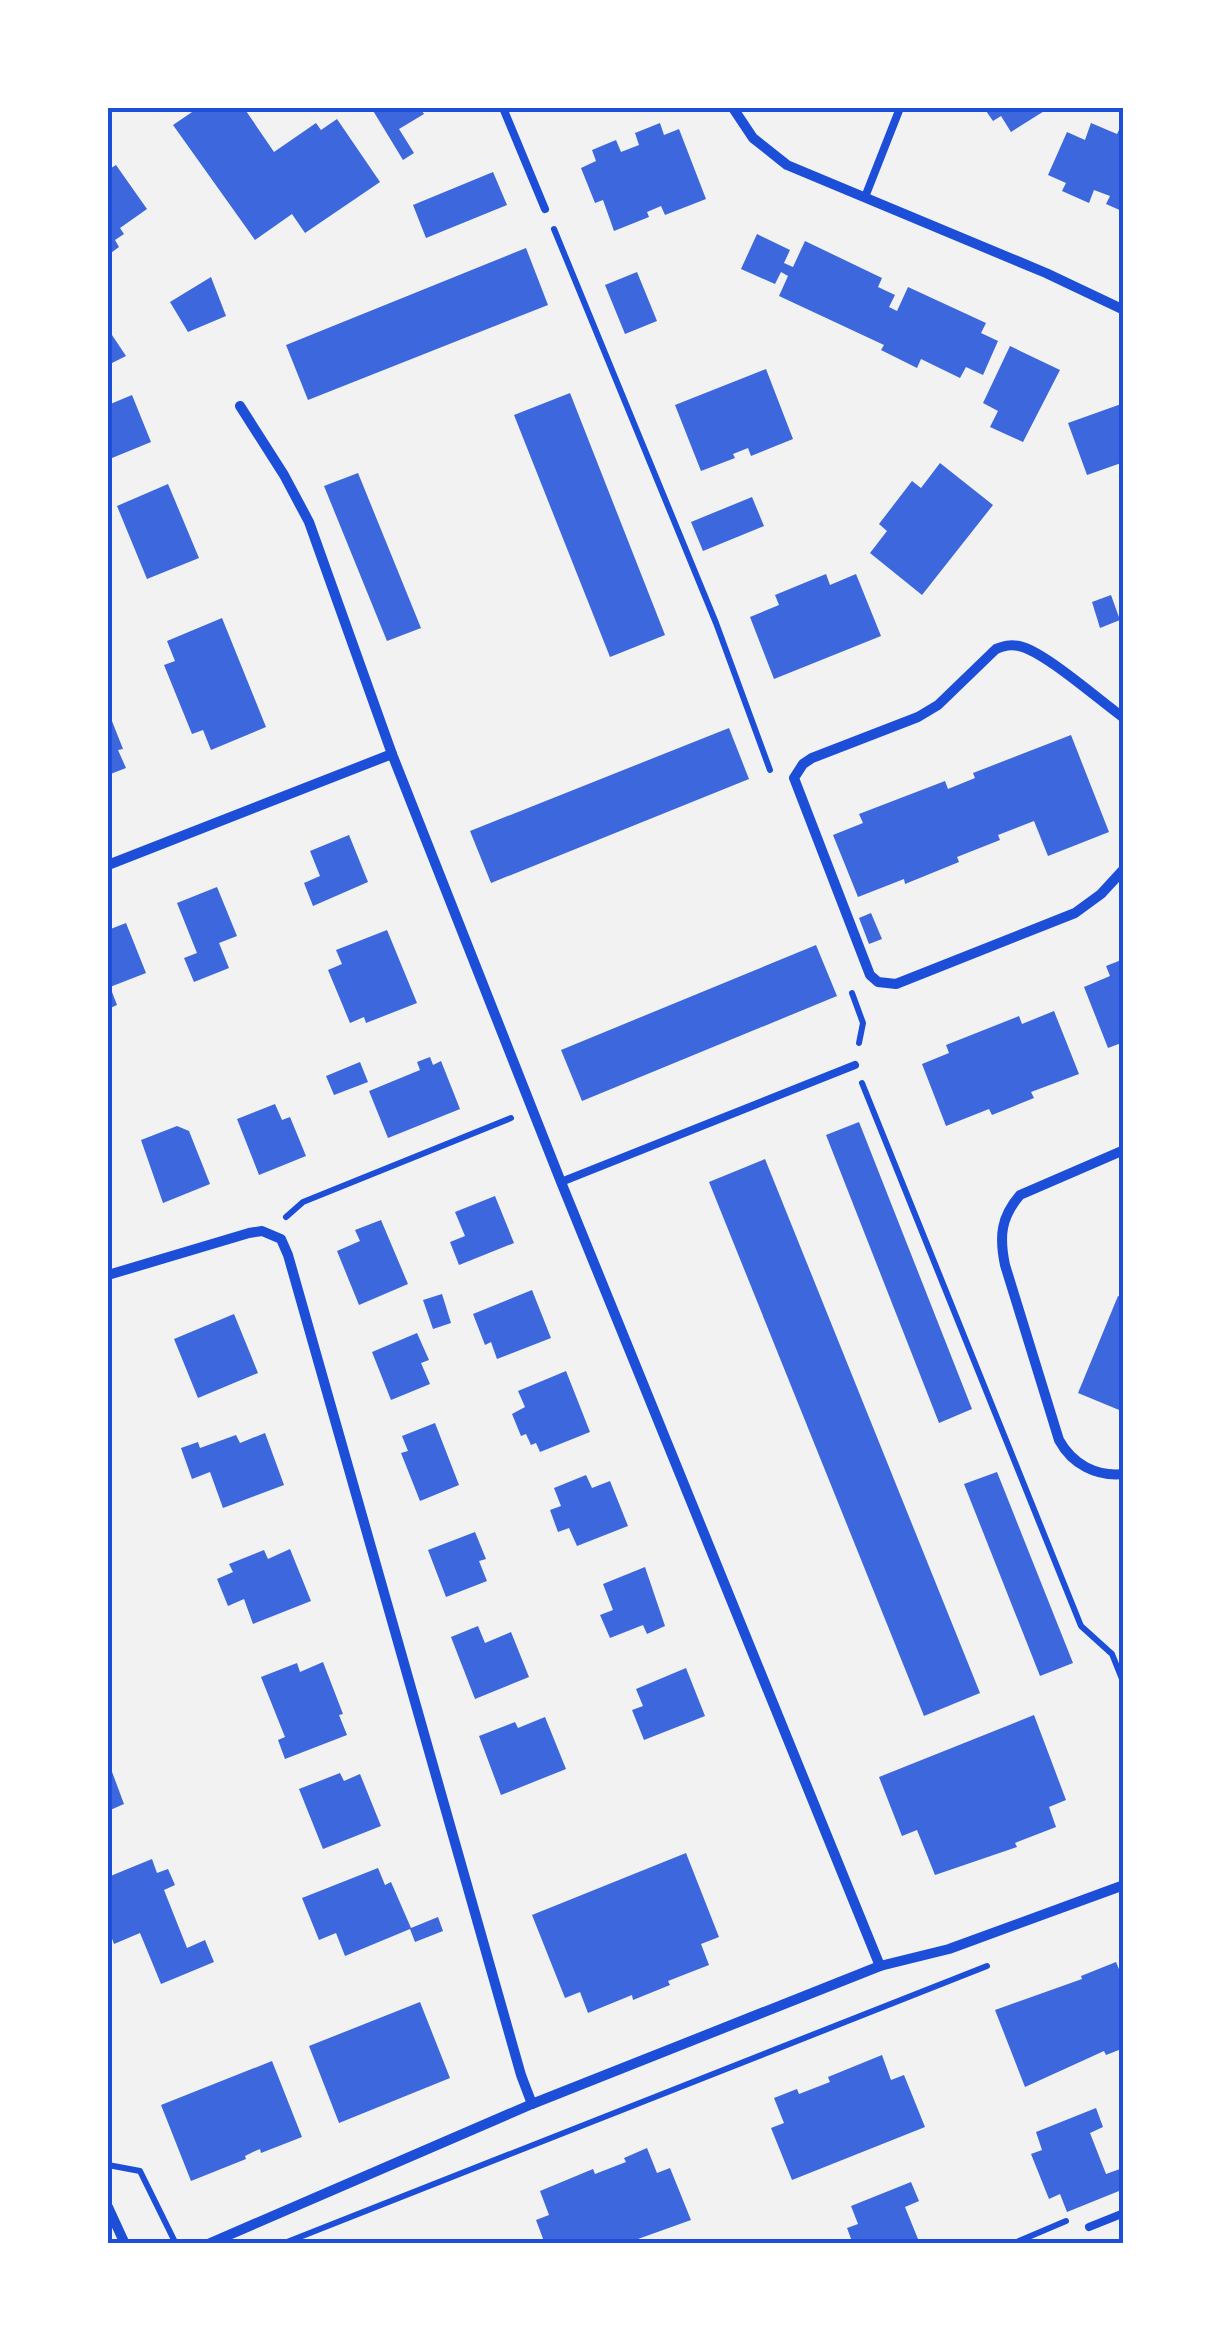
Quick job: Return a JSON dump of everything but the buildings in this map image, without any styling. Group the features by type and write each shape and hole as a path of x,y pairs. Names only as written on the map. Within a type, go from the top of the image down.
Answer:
{"street":[{"path":"734,108 753,138 787,165 1046,273 1124,310"},
{"path":"240,406 309,522 392,754 880,1966"},
{"path":"1124,718 1038,654 1022,646 1007,645 996,649 938,705 918,717 812,758 794,778 870,974 878,982 896,984 1075,913 1101,894 1124,869"},
{"path":"108,864 392,754"},
{"path":"1124,1150 1020,1195 1008,1208 1000,1242 1067,1454 1086,1468 1108,1476 1124,1474"},
{"path":"108,1275 249,1233 272,1233 288,1254 532,2104"},
{"path":"208,2244 532,2104 880,1966 949,1950 1124,1885"},
{"path":"108,2207 125,2244"}],"lane":[{"path":"504,108 546,209"},
{"path":"866,197 900,108"},
{"path":"562,1182 854,1064"},
{"path":"1089,2227 1124,2213"}],"path":[{"path":"546,209 716,623 776,787"},
{"path":"850,987 863,1023 854,1064 1081,1626 1112,1654 1124,1684"},
{"path":"272,1233 302,1202 534,1109"},
{"path":"282,2244 996,1962"},
{"path":"108,2164 140,2171 176,2244"},
{"path":"1012,2244 1068,2220 1089,2227"}]}
